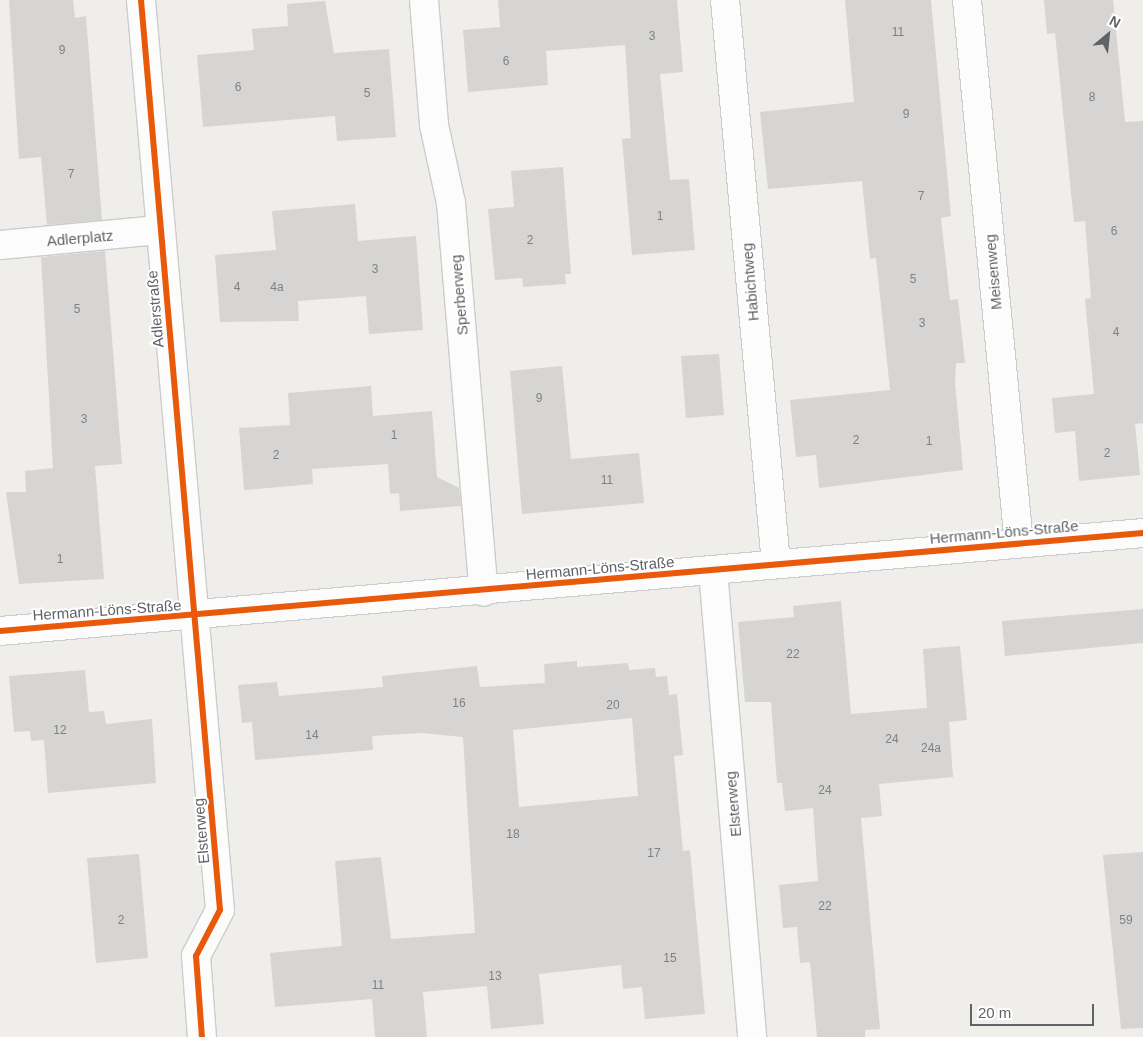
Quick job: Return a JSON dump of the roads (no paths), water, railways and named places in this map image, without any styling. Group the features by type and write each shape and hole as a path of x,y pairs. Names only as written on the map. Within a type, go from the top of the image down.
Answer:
{"street":[{"name":"Adlerstraße","path":"141,0 160,230 197,616"},
{"name":"Sperberweg","path":"424,0 434,125 451,203 484,592"},
{"name":"Habichtweg","path":"725,0 776,564"},
{"name":"Meisenweg","path":"967,0 1019,544"},
{"name":"Adlerplatz","path":"0,245 160,230"},
{"name":"Hermann-Löns-Straße","path":"0,631 484,592 776,564 1143,533"},
{"name":"Elsterweg","path":"713,570 752,1037"},
{"name":"Elsterweg","path":"197,616 220,910 196,956 202,1037"}]}
